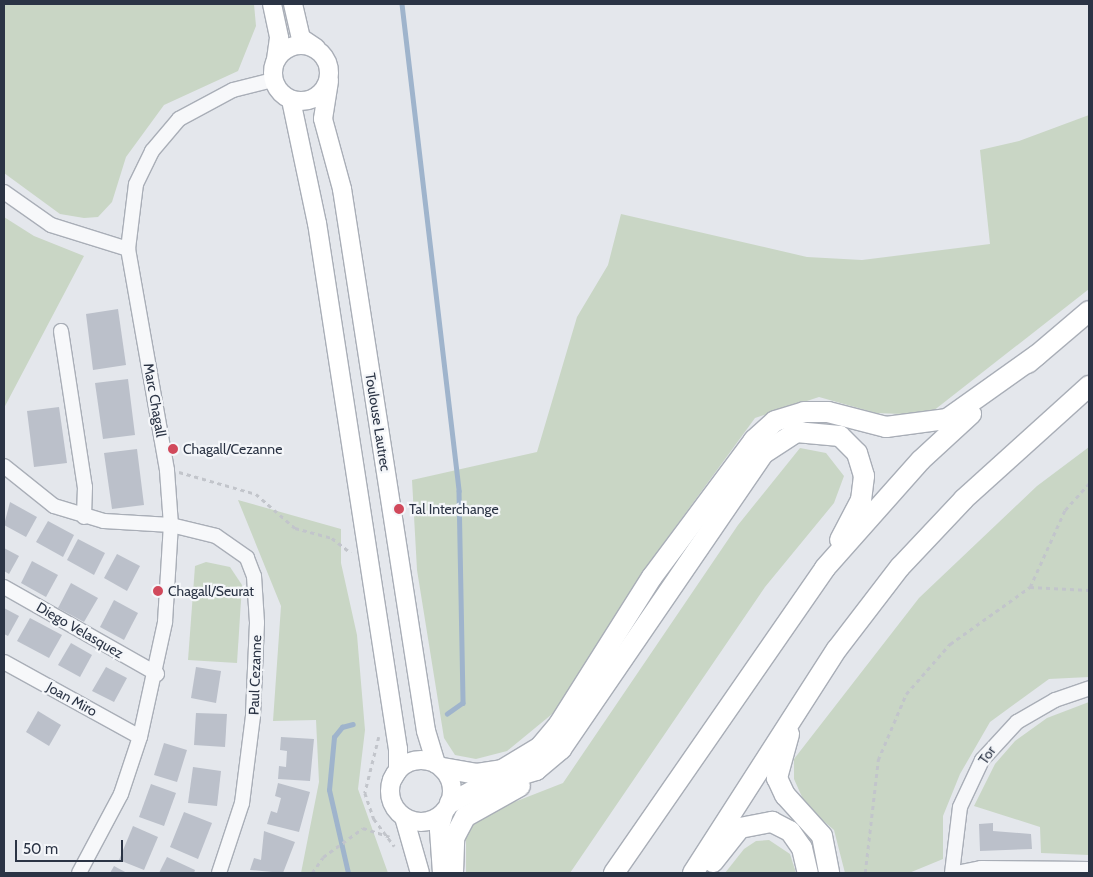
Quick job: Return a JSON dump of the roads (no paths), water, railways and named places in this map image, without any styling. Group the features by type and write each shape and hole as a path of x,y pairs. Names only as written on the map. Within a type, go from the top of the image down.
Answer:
{"highway":[{"path":"825,568 921,460 1037,355 1089,311"},
{"path":"439,765 477,774 502,770 540,747 559,724 652,577 754,440 775,421 804,412 828,412 886,427 948,419 1037,355"},
{"path":"693,873 797,709 900,567 964,499 1089,386"},
{"path":"453,873 454,838 465,817 523,785 548,766 764,453 796,432 840,436 857,453 864,476 861,500 825,568 614,873"},
{"path":"797,709 777,778 785,794 822,836 829,873"},
{"path":"447,808 480,787 536,770 561,749"},
{"path":"704,873 740,828 772,822 790,831 802,848 808,873"}],"main road":[{"path":"272,4 279,38 273,80 291,100 317,223 398,749 398,770 392,780 392,801 404,817 420,873"},
{"path":"291,100 318,97 328,81 329,65 320,52 301,38 293,4"},
{"path":"276,59 296,45 320,52"},
{"name":"Toulouse Lautrec","path":"328,81 323,119 342,189 426,731 439,765"},
{"path":"392,780 406,764 439,765 452,784 447,808 439,830 442,873"},
{"path":"404,817 430,821 447,808"}],"street":[{"name":"Marc Chagall","path":"79,873 121,794 140,736 157,674 165,622 171,525 167,470 128,249 136,184 164,136 197,106 233,90 273,80"},
{"path":"4,192 51,225 128,249"},
{"path":"61,331 85,487 84,517"},
{"name":"Paul Cezanne","path":"4,466 54,506 84,517 171,525 233,545 247,558 254,576 254,716 242,803 219,873"},
{"name":"Diego Velasquez","path":"4,587 157,674"},
{"name":"Joan Miro","path":"4,662 140,736"},
{"name":"Tor","path":"954,873 960,807 982,760 1017,722 1054,700 1089,688"},
{"path":"954,873 981,868 1089,869"}],"waterway":[{"path":"402,4 459,491 463,703 447,714"},
{"path":"348,873 329,790 334,737 342,727 353,724"}],"place":[{"name":"Chagall/Cezanne","path":"173,449"},
{"name":"Tal Interchange","path":"399,509"},
{"name":"Chagall/Seurat","path":"158,591"}]}
